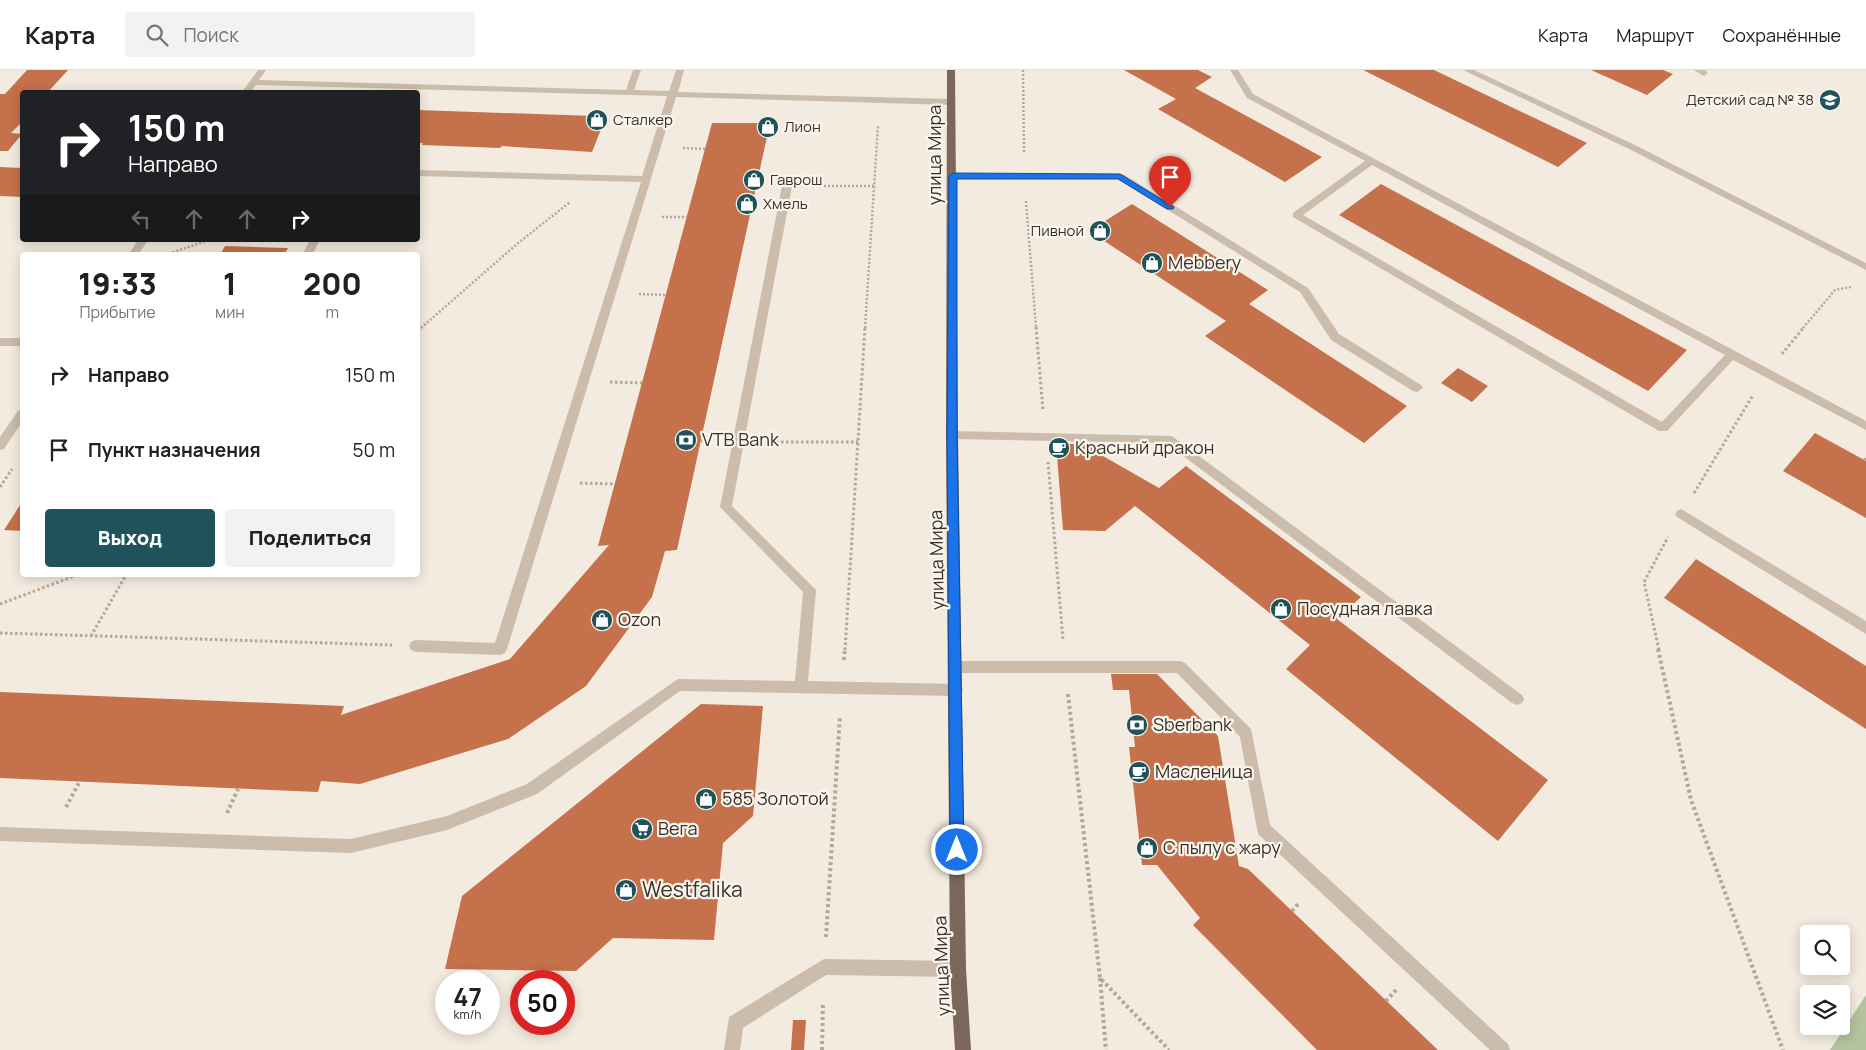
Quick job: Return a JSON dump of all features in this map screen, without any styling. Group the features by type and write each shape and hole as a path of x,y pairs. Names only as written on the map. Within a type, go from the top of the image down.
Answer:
{"main road":[{"name":"улица Мира","path":"951,70 953,176 952,435 958,969 963,1050"}],"lane":[{"path":"247,90 262,70"},
{"path":"629,93 637,70"},
{"path":"416,646 500,649 680,70"},
{"path":"1234,70 1250,96 1866,426"},
{"path":"1467,70 1632,148 1866,267"},
{"path":"253,82 952,102"},
{"path":"1371,161 1296,215 1663,428 1732,354"},
{"path":"420,173 647,179"},
{"path":"953,176 1120,176 1304,290 1335,337 1417,388"},
{"path":"788,186 726,506 810,590 801,687"},
{"path":"0,342 20,342"},
{"path":"0,446 20,417"},
{"path":"952,435 1168,440 1517,698"},
{"path":"1680,514 1866,628"},
{"path":"956,667 1180,667 1246,734 1263,829 1502,1050"},
{"path":"0,834 351,846 447,823 532,789 678,685 956,690"},
{"path":"732,1050 735,1023 824,968 958,969"}],"path":[{"path":"1023,70 1024,176 1045,436 1066,668 1100,978 1106,1050"},
{"path":"822,1050 824,968 879,100"},
{"path":"788,186 874,186"},
{"path":"420,329 517,244 575,198"},
{"path":"174,252 203,242"},
{"path":"1783,1050 1691,800 1644,582 1680,514 1767,372 1835,290 1858,286"},
{"path":"701,441 858,442"},
{"path":"552,482 614,484"},
{"path":"0,604 72,577"},
{"path":"91,636 125,577"},
{"path":"0,633 416,646"},
{"path":"1100,978 1170,1050"}],"green space":[{"path":"1866,995 1866,1050 1830,1050 1840,1035 1850,1035 1850,1019"}],"building":[{"path":"27,70 68,70 50,90 20,90 20,124 11,133 20,134 20,136 8,151 0,151 0,94 5,94"},
{"path":"1124,70 1198,70 1212,77 1195,88 1322,157 1285,182 1158,109 1176,99"},
{"path":"1363,70 1434,70 1587,143 1558,167"},
{"path":"1591,70 1663,70 1673,74 1647,95"},
{"path":"420,110 594,116 593,118 605,119 592,152 502,146 500,148 422,145 423,143 420,143"},
{"path":"712,123 770,123 677,550 665,551 652,597 586,686 508,739 360,784 321,781 318,792 0,778 0,692 344,706 341,715 510,659 609,545 598,546"},
{"path":"0,167 20,168 20,197 0,196"},
{"path":"1381,184 1687,350 1648,391 1339,215"},
{"path":"1132,204 1268,290 1249,304 1407,406 1364,443 1205,336 1226,321 1089,231"},
{"path":"225,246 288,248 286,252 222,252"},
{"path":"1458,368 1488,386 1472,402 1441,383"},
{"path":"1815,433 1866,461 1866,518 1783,471"},
{"path":"1056,444 1095,444 1096,452 1159,488 1186,466 1361,597 1337,619 1548,780 1498,841 1286,669 1310,645 1135,506 1105,531 1063,530"},
{"path":"20,505 20,531 4,530"},
{"path":"1696,559 1866,666 1866,729 1664,598"},
{"path":"1111,674 1157,674 1218,736 1239,866 1248,869 1438,1050 1317,1050 1193,925 1200,918 1157,865 1142,865 1129,747 1135,747 1129,690 1113,690"},
{"name":"Вега","path":"701,704 763,706 753,816 723,843 714,940 613,938 576,971 445,969 462,896"},
{"path":"793,1020 806,1020 804,1050 791,1050"}],"place":[{"name":"Детский сад № 38","path":"1830,100"},
{"name":"Сталкер","path":"597,120"},
{"name":"Лион","path":"768,127"},
{"name":"Гаврош","path":"754,180"},
{"name":"Хмель","path":"747,204"},
{"name":"Пивной","path":"1100,231"},
{"name":"Mebbery","path":"1152,263"},
{"name":"VTB Bank","path":"686,440"},
{"name":"Красный дракон","path":"1059,448"},
{"name":"Посудная лавка","path":"1281,609"},
{"name":"Ozon","path":"602,620"},
{"name":"Sberbank","path":"1137,725"},
{"name":"Масленица","path":"1139,772"},
{"name":"585 Золотой","path":"706,799"},
{"name":"Вега","path":"642,829"},
{"name":"С пылу с жару","path":"1147,848"},
{"name":"Westfalika","path":"626,890"}],"route":[{"path":"957,850 952,435 953,176 1120,176 1170,207"}]}
